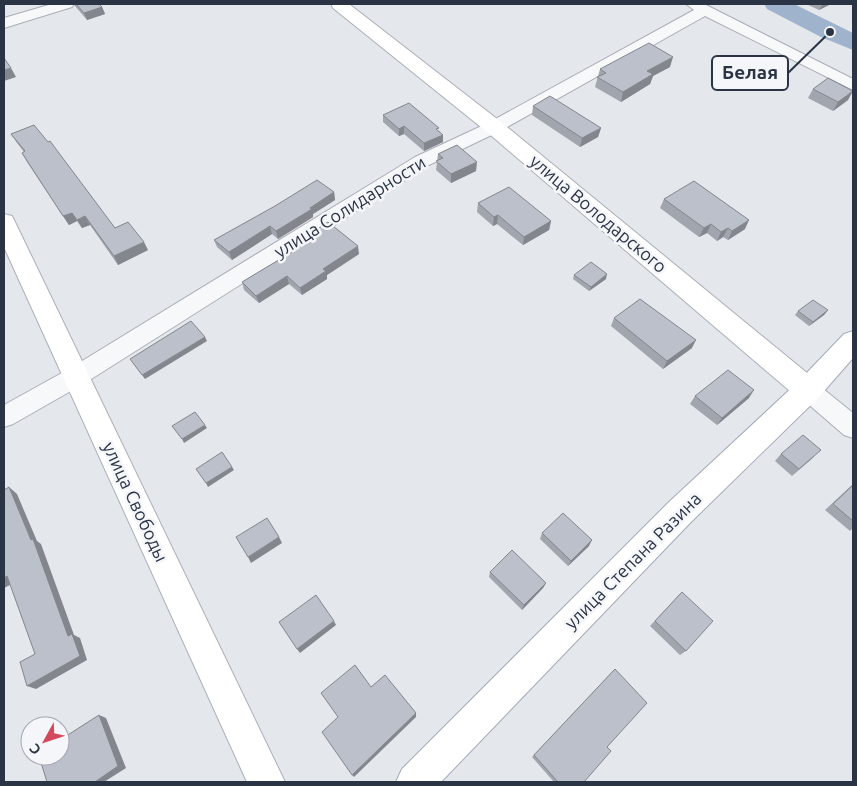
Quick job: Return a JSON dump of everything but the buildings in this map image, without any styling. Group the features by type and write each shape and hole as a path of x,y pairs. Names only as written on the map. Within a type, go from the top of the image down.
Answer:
{"main road":[{"name":"улица Володарского","path":"340,4 494,127 808,390"},
{"name":"улица Свободы","path":"4,222 266,782"},
{"name":"улица Степана Разина","path":"415,782 680,512 808,390 853,341"}],"street":[{"path":"4,23 67,4"},
{"path":"699,7 853,85"},
{"name":"улица Солидарности","path":"4,417 77,376 422,161 494,127 699,7"},
{"name":"улица Володарского","path":"808,390 853,427"}],"waterway":[{"path":"776,4 853,42"}],"place":[{"name":"Белая","path":"830,32"}]}
